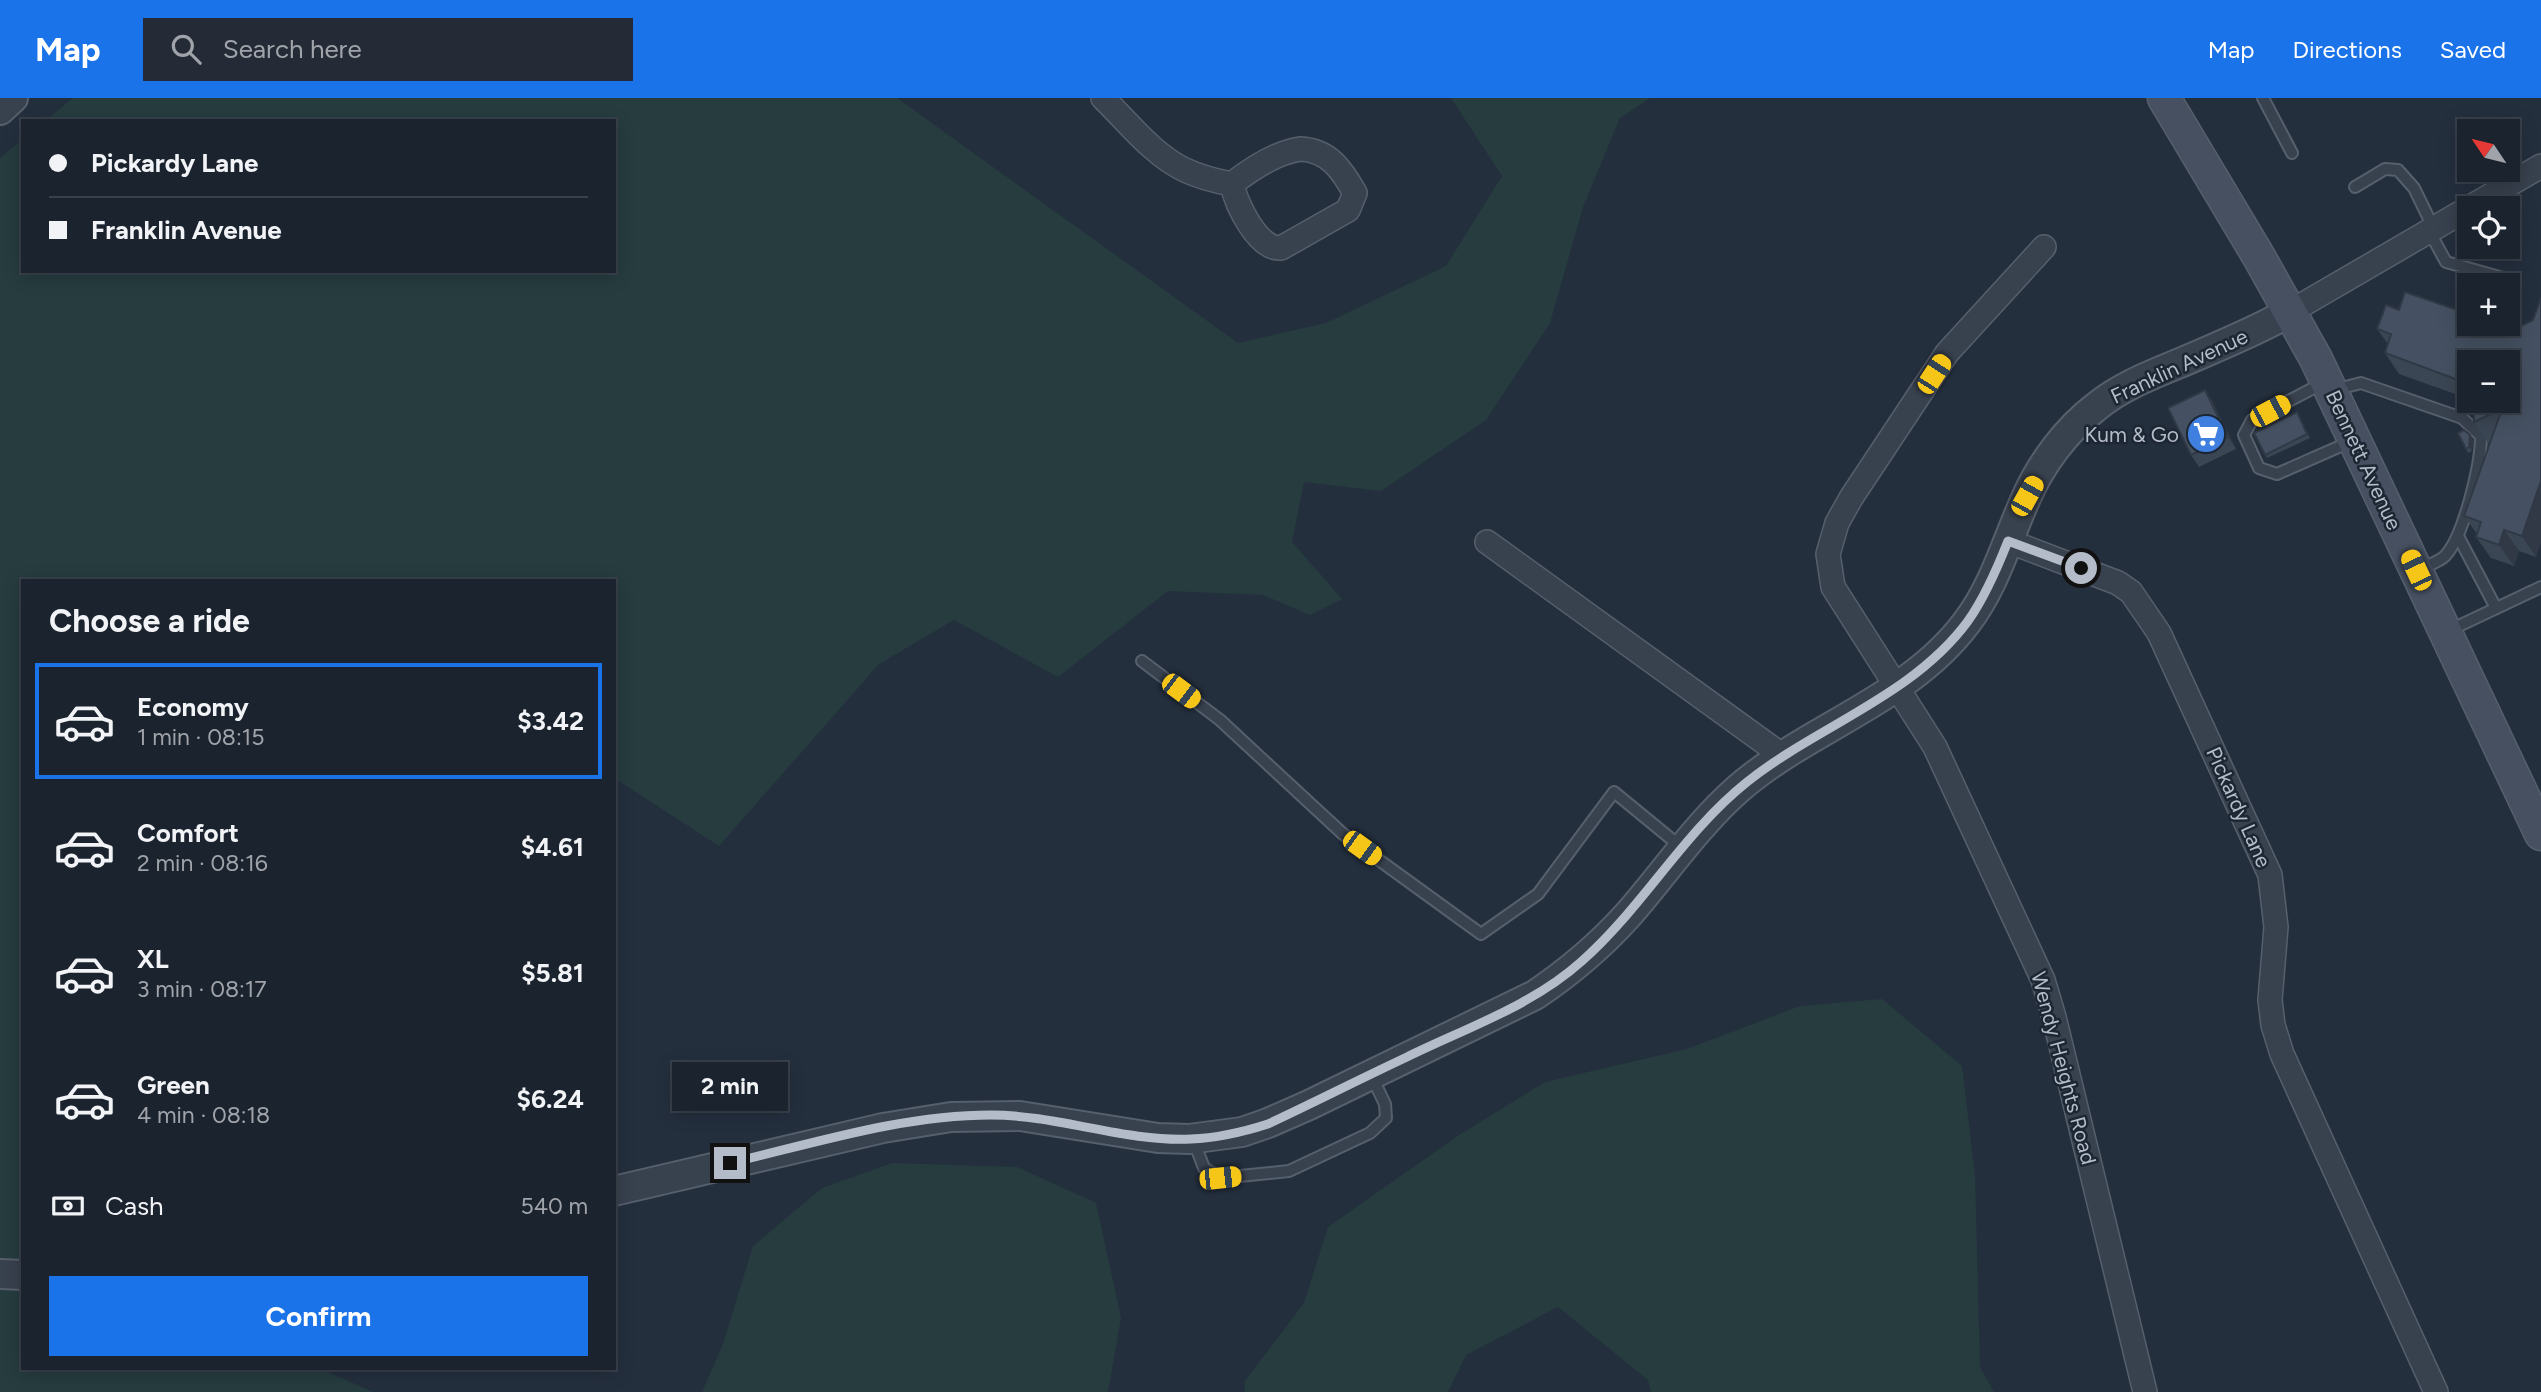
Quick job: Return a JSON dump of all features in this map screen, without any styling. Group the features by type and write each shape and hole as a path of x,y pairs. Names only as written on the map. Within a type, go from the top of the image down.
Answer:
{"main road":[{"name":"Bennett Avenue","path":"2164,98 2290,312 2329,386 2445,632 2534,798 2541,834"}],"street":[{"path":"0,110 13,98"},
{"path":"1103,98 1159,153 1182,169 1204,178 1231,184 1247,172 1287,151 1308,149 1335,162 1355,193 1348,210 1275,249 1258,237 1237,202 1231,184"},
{"name":"Franklin Avenue","path":"616,1191 883,1128 951,1117 1020,1116 1158,1138 1193,1139 1242,1132 1268,1124 1535,995 1567,974 1628,915 1683,848 1738,790 1783,756 1897,686 1932,660 1967,622 1991,582 2027,496 2057,447 2076,424 2097,405 2136,382 2290,312 2541,166"},
{"name":"Wendy Heights Road","path":"2044,247 1947,353 1837,523 1828,554 1833,587 1935,747 2043,980 2058,1031 2145,1392"},
{"name":"Pickardy Lane","path":"2008,541 2118,583 2131,592 2160,633 2270,874 2276,927 2270,1000 2273,1025 2282,1054 2436,1392"},
{"path":"1487,542 1783,756"},
{"path":"0,1274 21,1275"}],"lane":[{"path":"2263,98 2292,153"},
{"path":"2355,187 2385,169 2398,170 2414,188 2446,262 2485,273"},
{"path":"2354,440 2277,474 2259,468 2244,435 2252,420 2329,386 2361,383 2462,418 2481,436 2480,461 2458,536 2444,558 2416,570"},
{"path":"2458,536 2497,608"},
{"path":"2445,632 2541,587"},
{"path":"1142,661 1220,720 1343,834 1481,934 1538,894 1614,792 1683,848"},
{"path":"1193,1139 1204,1168 1220,1178 1289,1171 1370,1133 1386,1118 1385,1104 1371,1074"}],"green space":[{"path":"73,98 897,98 1238,343 1326,323 1446,266 1502,176 1451,98 1650,98 1620,118 1583,207 1550,323 1486,420 1381,491 1304,482 1292,542 1342,599 1310,615 1263,595 1168,591 1058,677 954,620 879,664 719,846 616,779 616,579 21,579 21,1370 323,1370 373,1392 0,1392 0,158 21,141 21,273 616,273 616,119 47,119"},
{"path":"1882,999 1962,1066 1975,1175 1980,1367 1994,1392 1651,1392 1648,1380 1558,1307 1466,1355 1448,1392 1245,1392 1245,1381 1304,1303 1328,1227 1459,1135 1545,1082 1687,1049 1800,1006"},
{"path":"892,1163 1017,1167 1096,1203 1121,1318 1108,1392 702,1392 723,1344 753,1246 822,1188"}],"building":[{"path":"2405,292 2457,310 2457,336 2520,336 2520,326 2533,320 2541,298 2541,481 2522,536 2504,530 2499,545 2476,537 2481,522 2464,516 2501,413 2520,413 2520,350 2457,350 2457,380 2385,353 2391,334 2377,329 2386,305 2399,310"},
{"name":"Kum & Go","path":"2205,390 2228,437 2191,455 2168,408"},
{"path":"2297,412 2307,434 2265,455 2254,433"},
{"path":"2474,413 2493,413 2474,422"},
{"path":"2464,430 2470,435 2469,447 2466,449 2458,433"}],"place":[{"name":"Kum & Go","path":"2206,434"}],"route":[{"path":"730,1163 883,1128 951,1117 1020,1116 1158,1138 1189,1139 1242,1132 1268,1124 1478,1024 1535,995 1567,974 1628,915 1683,848 1738,790 1783,756 1870,704 1932,660 1967,622 1991,582 2008,541 2081,568"}]}
